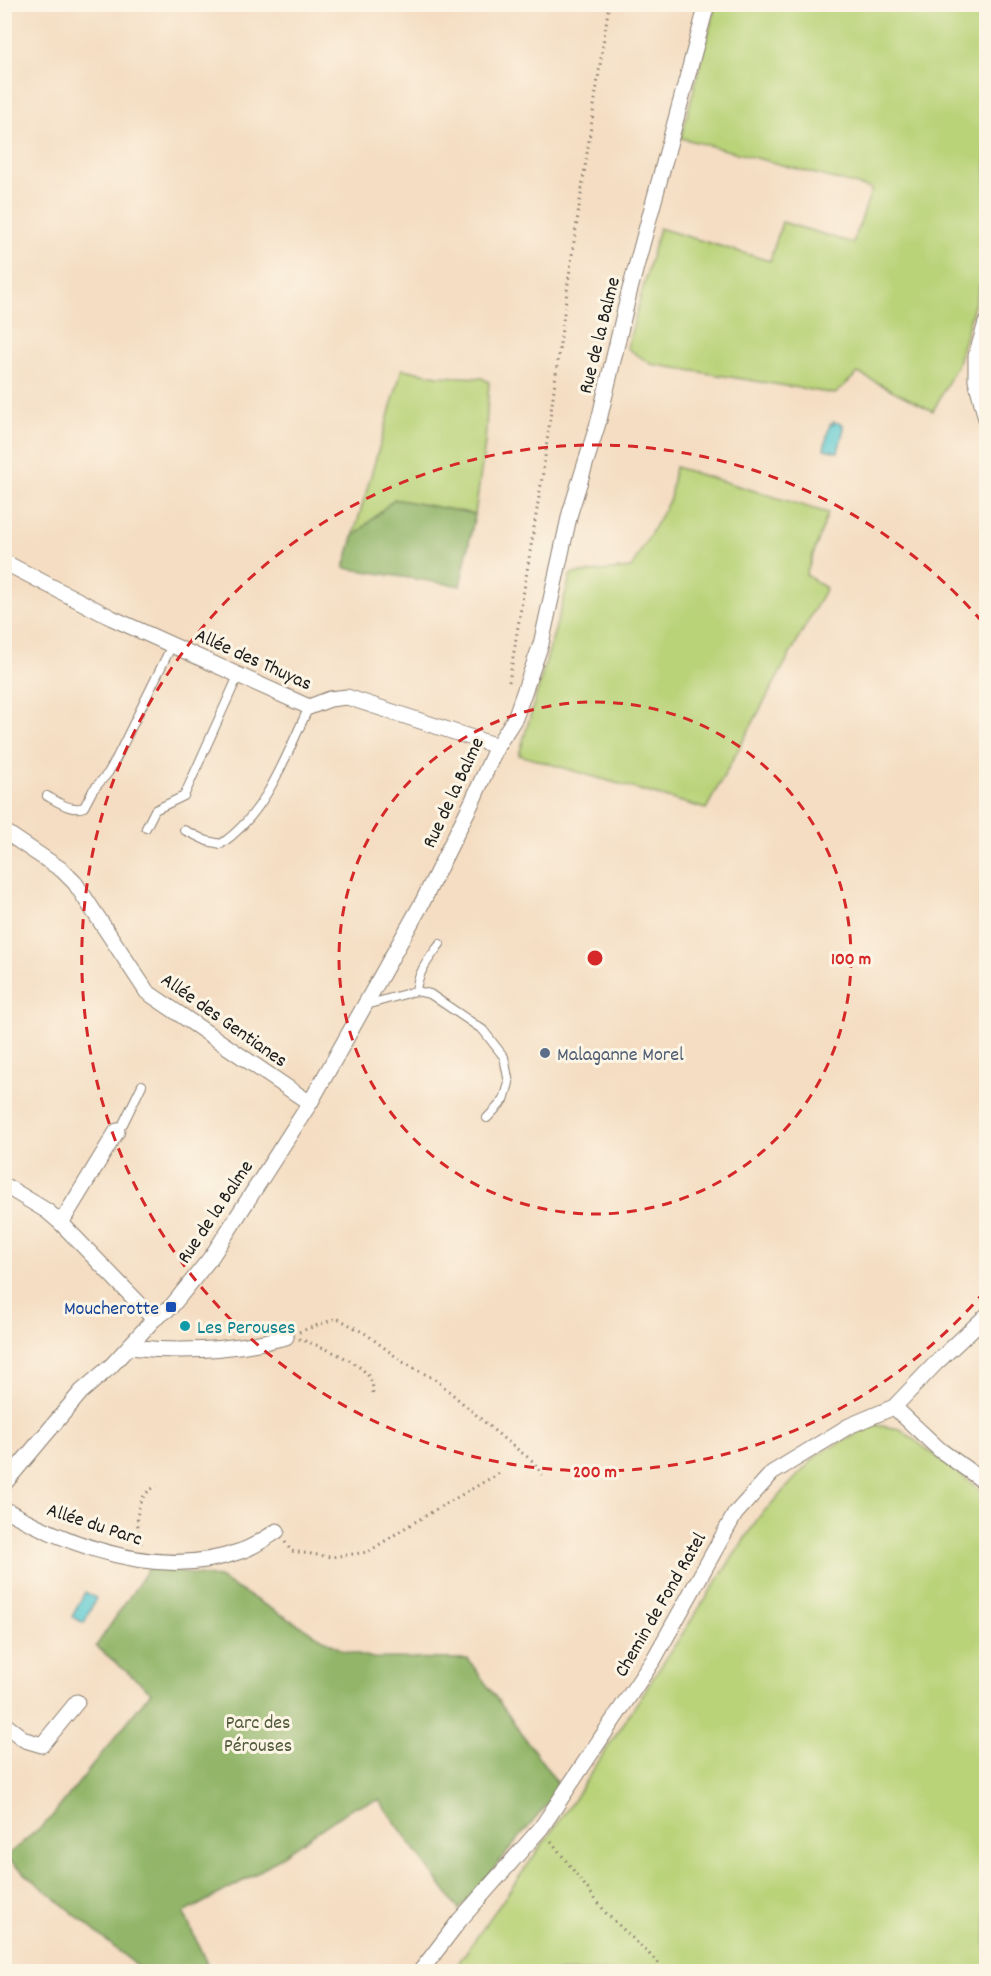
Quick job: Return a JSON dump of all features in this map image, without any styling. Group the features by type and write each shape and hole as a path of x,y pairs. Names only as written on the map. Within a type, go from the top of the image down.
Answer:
{"street":[{"name":"Rue de la Balme","path":"4,1484 81,1392 111,1366 154,1319 171,1307 212,1256 310,1102 365,1006 422,903 497,746 515,718 541,644 570,513 599,420 629,293 706,4"},
{"path":"987,323 976,356 975,380 987,419"},
{"name":"Allée des Thuyas","path":"4,562 112,618 309,707 330,699 348,697 497,746"},
{"name":"Allée des Gentianes","path":"4,831 62,870 75,883 147,992 310,1102"},
{"path":"61,1222 117,1131"},
{"path":"4,1185 61,1222 154,1319"},
{"name":"Chemin de Fond Ratel","path":"420,1971 459,1921 541,1828 654,1659 735,1514 772,1473 849,1426 894,1407 936,1363 987,1316"},
{"path":"129,1347 166,1351 229,1347 263,1343 286,1337"},
{"path":"894,1407 940,1450 987,1483"},
{"name":"Allée du Parc","path":"4,1509 29,1523 105,1552 144,1561 201,1562 243,1551 277,1531"},
{"path":"4,1724 25,1740 42,1745 77,1702"}],"lane":[{"path":"47,796 78,810 84,807 93,790 108,773 116,759 172,645"},
{"path":"146,828 155,810 184,796 238,676"},
{"path":"184,830 207,842 221,844 245,824 269,789 309,707"},
{"path":"416,991 417,979 424,965 440,944"},
{"path":"365,1006 416,991 430,994 483,1030 504,1057 509,1083 504,1100 487,1118"},
{"path":"117,1131 123,1124 141,1085"}],"path":[{"path":"507,692 543,472 609,4"},
{"path":"286,1337 337,1318 366,1334 403,1362 436,1380 534,1462 542,1475"},
{"path":"286,1337 311,1343 350,1361 368,1375 374,1385 373,1395"},
{"path":"277,1531 291,1551 331,1557 368,1552 501,1472"},
{"path":"144,1561 139,1535 138,1512 141,1499 146,1491 157,1486"},
{"path":"541,1828 606,1913 668,1971"}],"green space":[{"path":"716,4 986,5 986,263 958,363 933,411 858,373 835,394 651,364 627,348 659,228 770,261 782,222 853,243 872,189 681,138"},
{"path":"402,369 438,376 482,378 489,382 485,443 475,514 394,499 353,537"},
{"path":"675,467 828,513 806,575 826,588 706,809 519,755 571,574 631,568 670,499"},
{"path":"394,499 475,514 460,586 344,568 353,537"},
{"path":"875,1425 900,1429 986,1494 986,1971 452,1972 568,1808 759,1517 818,1454"},
{"name":"Parc des Pérouses","path":"149,1568 219,1578 342,1650 373,1658 468,1659 561,1788 459,1910 379,1800 353,1807 254,1875 184,1913 210,1971 143,1971 5,1857 49,1820 151,1692 96,1646"}],"water":[{"path":"833,422 843,424 844,428 838,452 824,449 830,424 833,425"},
{"path":"85,1592 96,1598 84,1623 72,1617"}],"place":[{"name":"Malaganne Morel","path":"545,1053"},
{"name":"Moucherotte","path":"171,1307"},
{"name":"Les Perouses","path":"185,1326"}]}
